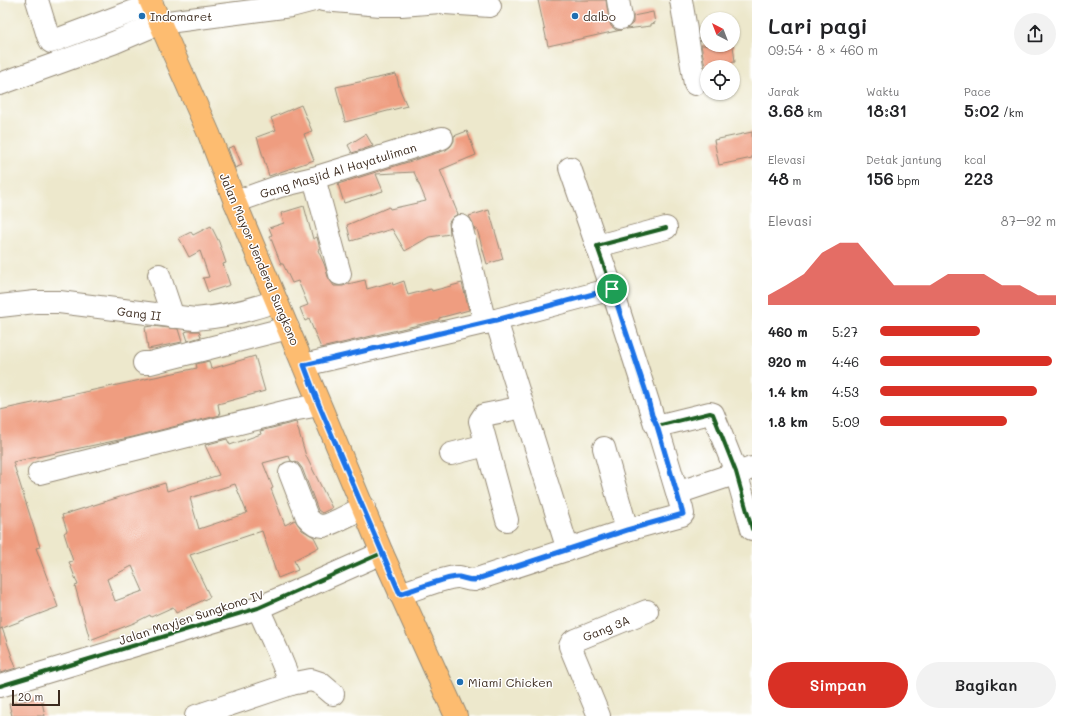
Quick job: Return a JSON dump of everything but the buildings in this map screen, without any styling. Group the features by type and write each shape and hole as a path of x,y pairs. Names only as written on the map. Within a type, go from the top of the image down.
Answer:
{"main road":[{"name":"Jalan Mayor Jenderal Sungkono","path":"151,2 209,134 235,202 304,365 319,405 400,594 456,716"}],"street":[{"path":"37,0 49,41 51,42 151,2"},
{"path":"0,84 114,43 160,23 291,6 314,0"},
{"path":"323,0 381,5 401,5 439,1 490,6"},
{"path":"681,0 695,84"},
{"name":"Gang Masjid Al Hayatuliman","path":"235,202 280,186 314,178 442,138"},
{"path":"400,594 448,579 459,577 474,580 627,530 683,514 646,392 570,168"},
{"path":"314,178 340,274"},
{"path":"461,226 490,322 522,407 568,550"},
{"path":"597,246 666,228"},
{"path":"159,275 173,317"},
{"path":"304,365 490,322 612,289"},
{"name":"Gang II","path":"0,306 35,302 59,302 195,319 215,318 276,301"},
{"path":"144,363 157,362 288,328"},
{"path":"39,473 292,410 319,405"},
{"path":"507,520 480,421 482,417 522,407"},
{"path":"657,426 710,413 713,414 744,470 752,528"},
{"path":"451,454 486,445"},
{"path":"604,448 627,530"},
{"path":"677,493 744,470"},
{"path":"290,473 307,517 315,524 324,526 364,507"},
{"name":"Jalan Mayjen Sungkono IV","path":"0,686 258,608 382,552"},
{"path":"258,608 291,684"},
{"name":"Gang 3A","path":"599,716 570,646 572,642 576,640 647,611"},
{"path":"196,716 291,684 311,680 320,683 333,694"}],"cycle path":[{"path":"666,228 597,246 655,424 657,426 710,413 713,414 736,472 752,529"},
{"path":"400,594 454,577 474,580 627,530 682,515 682,509 657,426"},
{"path":"0,686 258,608 382,553"}],"place":[{"name":"Indomaret","path":"142,16"},
{"name":"dalbo","path":"575,16"},
{"name":"Miami Chicken","path":"460,682"}],"route":[{"path":"612,289 646,392 652,415 657,426 683,514 627,530 474,580 459,577 448,579 400,594 319,405 304,365 496,320 612,289"}]}
